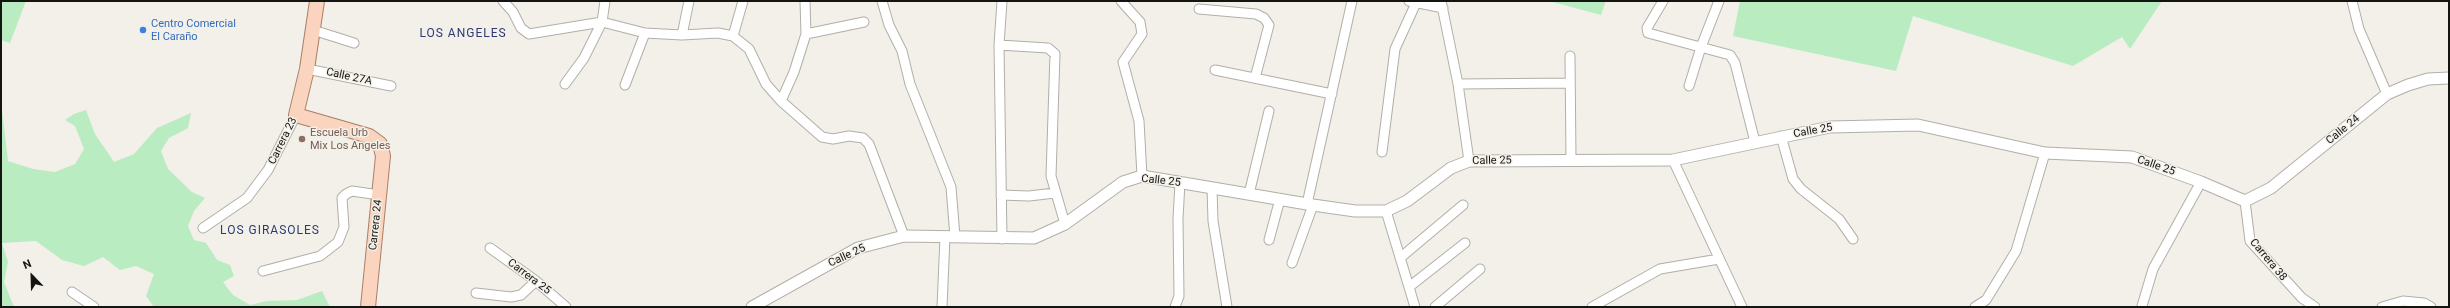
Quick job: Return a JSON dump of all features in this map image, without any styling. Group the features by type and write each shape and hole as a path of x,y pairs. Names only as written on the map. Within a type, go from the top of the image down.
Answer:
{"main road":[{"name":"Carrera 23","path":"296,115 307,69 317,1"},
{"name":"Carrera 24","path":"296,115 369,136 380,144 382,156 368,307"}],"street":[{"path":"503,1 513,12 521,28 529,34 602,22 645,33 682,36 718,33 733,36 749,49 766,84 781,101 822,137 833,139 849,136 863,138 869,144 904,236"},
{"path":"565,84 584,58 602,22 605,1"},
{"path":"682,36 689,1"},
{"path":"733,36 742,1"},
{"path":"781,101 794,72 806,34 805,1"},
{"path":"882,1 889,24 902,50 910,84 950,187 950,237 942,307"},
{"path":"1002,1 999,45 1002,239"},
{"path":"1121,1 1140,22 1142,34 1123,62 1139,120 1142,176"},
{"path":"1292,262 1310,205 1352,1"},
{"path":"1664,1 1647,28 1648,33 1730,55 1733,59 1755,142"},
{"path":"1689,86 1701,47 1719,1"},
{"path":"2352,1 2358,29 2387,94"},
{"path":"1382,152 1395,49 1413,2 1442,5 1458,84 1469,161"},
{"path":"1199,9 1256,14 1264,18 1269,25 1255,78"},
{"path":"806,34 864,22"},
{"path":"313,30 354,43"},
{"path":"625,85 645,33"},
{"path":"999,45 1048,48 1056,54 1052,176 1055,193 1065,224"},
{"path":"1570,56 1571,160"},
{"name":"Calle 27A","path":"307,69 391,86"},
{"path":"1215,70 1332,94"},
{"name":"Calle 24","path":"2244,201 2271,188 2387,94 2408,85 2428,79 2449,78"},
{"path":"1458,84 1570,83"},
{"path":"1249,194 1269,111"},
{"name":"Carrera 23","path":"203,228 247,198 268,170 296,115"},
{"name":"Calle 25","path":"752,307 858,248 904,236 1002,239 1034,238 1065,224 1123,182 1142,176 1310,205 1355,211 1386,211 1406,201 1451,168 1469,161 1673,160 1830,126 1918,125 2045,154 2132,157 2201,182 2244,201"},
{"path":"1781,136 1793,179 1801,189 1839,219 1853,239"},
{"path":"1975,307 1986,300 2016,251 2045,154"},
{"path":"1673,160 1742,307"},
{"path":"1175,307 1179,296 1178,219 1180,182"},
{"path":"2142,306 2153,269 2201,182"},
{"path":"1212,188 1213,220 1227,307"},
{"path":"263,271 320,256 338,242 344,227 342,198 346,194 352,191 379,195"},
{"path":"1001,195 1029,196 1055,193"},
{"path":"1269,240 1280,199"},
{"name":"Carrera 38","path":"2244,201 2250,241 2302,298 2315,307"},
{"path":"1400,258 1463,205"},
{"path":"1386,211 1415,307"},
{"path":"1409,287 1465,243"},
{"name":"Carrera 25","path":"490,248 536,281 566,307"},
{"path":"1592,307 1660,269 1719,259"},
{"path":"1435,307 1480,269"},
{"path":"476,293 511,298 521,295 536,281"},
{"path":"72,292 94,307"},
{"path":"2382,307 2403,301 2424,303 2431,307"}],"green space":[{"path":"1,1 26,1 10,43 1,40"},
{"path":"1549,1 1606,1 1601,15"},
{"path":"1740,1 2162,1 2130,49 2122,37 2073,66 1913,16 1896,71 1733,36"},
{"path":"1,102 8,161 33,169 55,172 75,164 84,149 75,126 65,120 74,114 86,110 95,134 114,162 134,154 157,128 191,113 188,128 169,138 161,151 168,169 192,192 205,198 194,211 188,226 194,240 206,243 217,260 230,265 234,276 223,282 233,295 250,305 267,301 297,300 322,291 330,307 154,307 146,296 154,274 136,266 120,270 103,257 84,266 62,260 36,241 2,243 8,262 4,282 14,307 1,307"}],"place":[{"name":"Centro Comercial El Caraño","path":"143,30"},
{"name":"Escuela Urb Mix Los Angeles","path":"302,139"}],"district":[{"name":"LOS ANGELES","path":"463,34"},
{"name":"LOS GIRASOLES","path":"270,231"}]}
